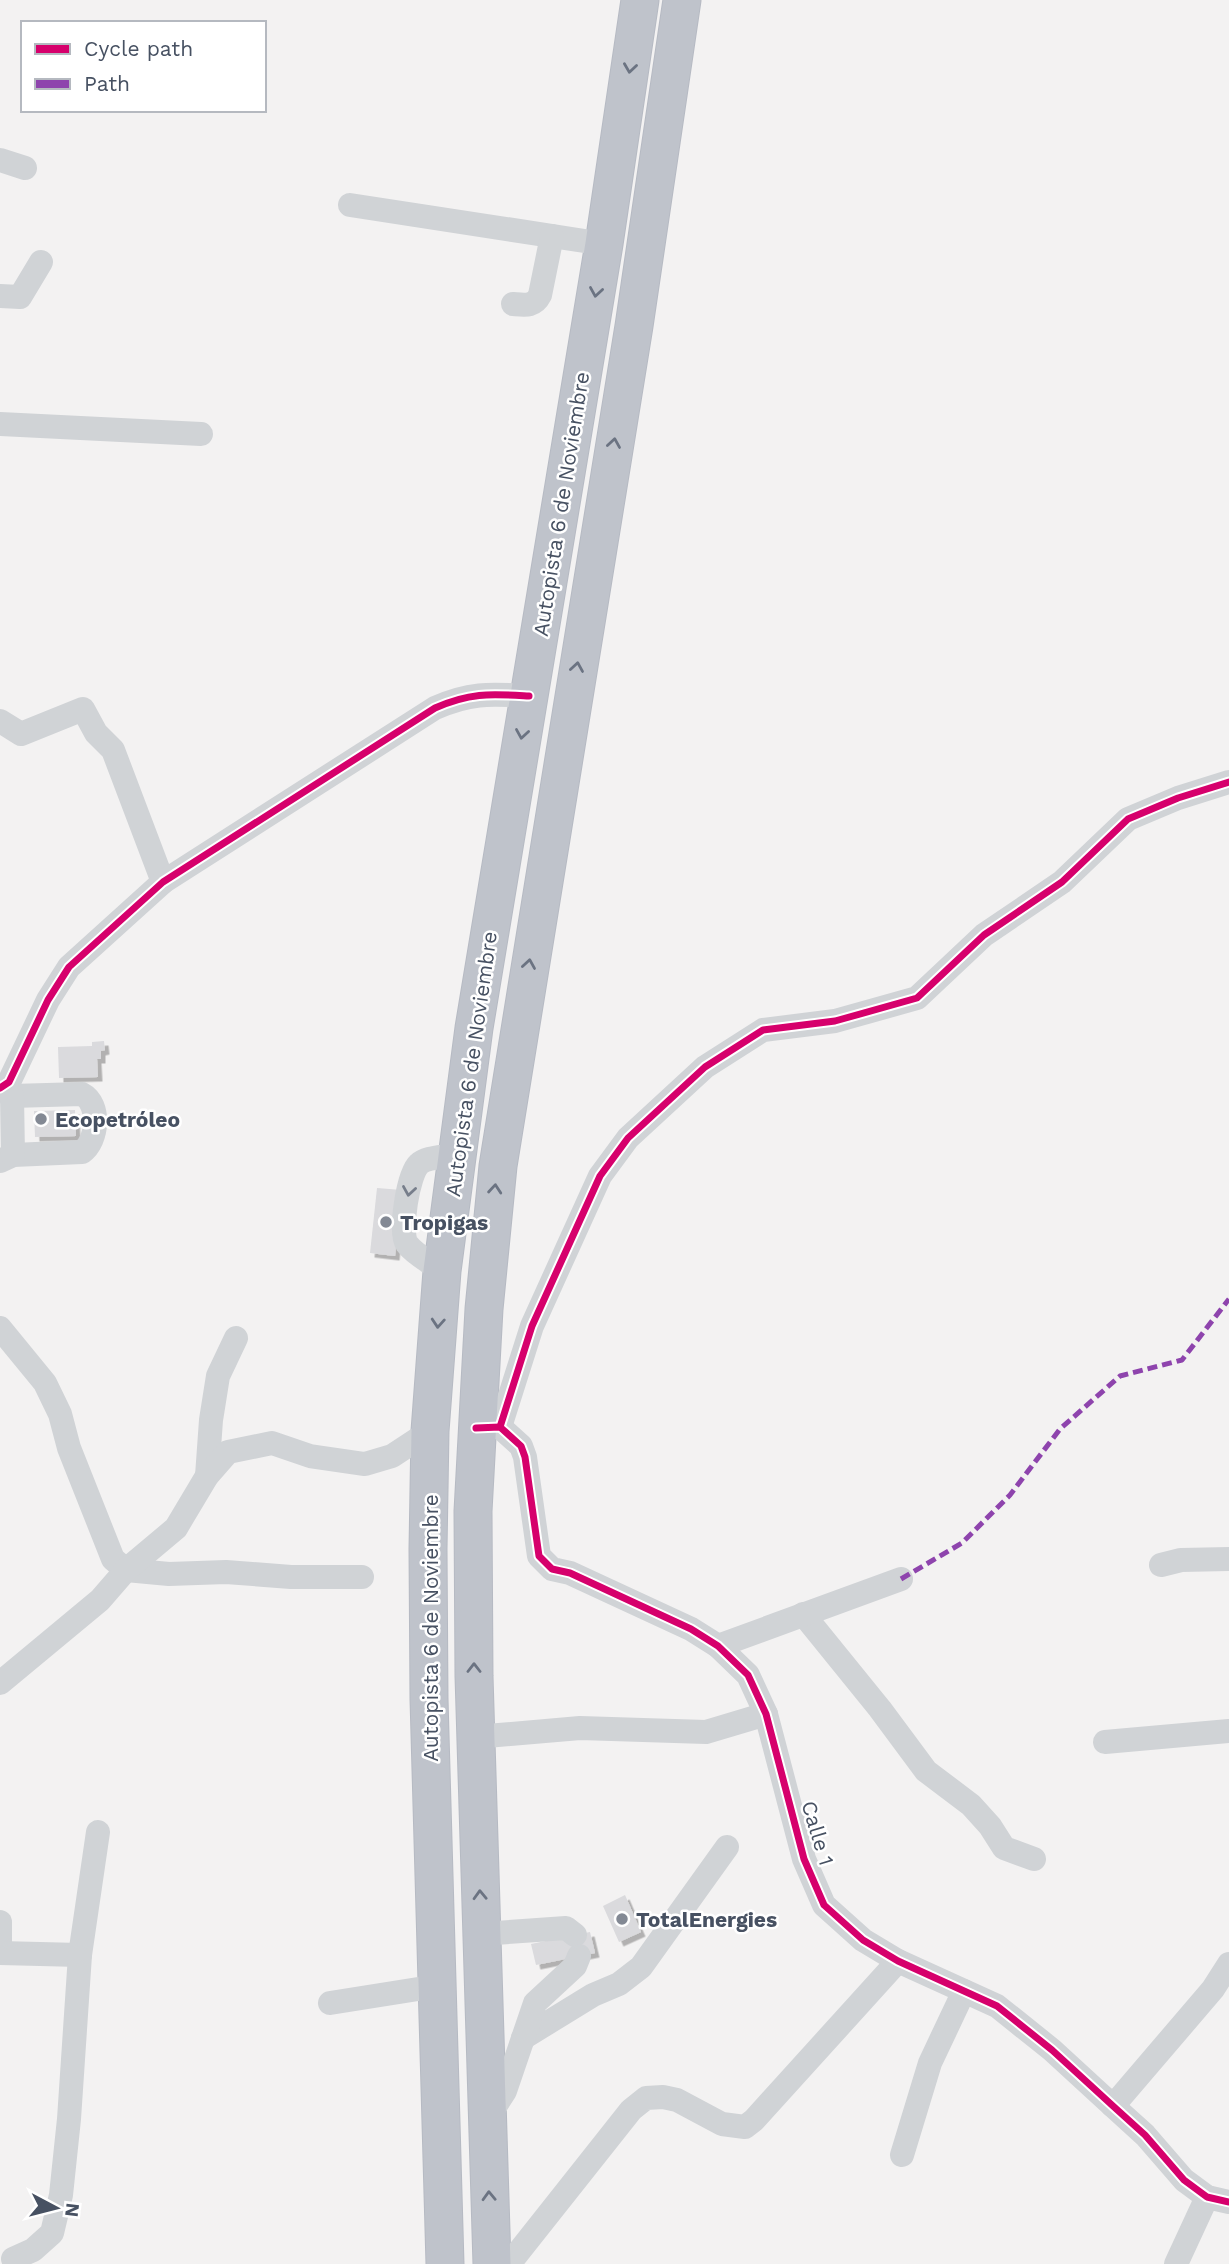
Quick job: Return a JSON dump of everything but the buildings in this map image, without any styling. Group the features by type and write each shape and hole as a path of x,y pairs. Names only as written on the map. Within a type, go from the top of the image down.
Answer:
{"highway":[{"name":"Autopista 6 de Noviembre","path":"445,2264 429,1685 428,1549 430,1431 442,1271 476,1015 604,244 640,0"},
{"name":"Autopista 6 de Noviembre","path":"492,2264 475,1737 473,1511 488,1428 484,1309 498,1166 634,326 682,0"}],"street":[{"path":"0,160 25,168"},
{"path":"350,205 604,244"},
{"path":"513,304 529,305 536,302 540,295 552,236"},
{"path":"0,296 20,297 41,262"},
{"path":"0,424 201,434"},
{"path":"4,1091 82,1094 89,1098 94,1105 93,1140 89,1147 82,1152 6,1158 4,1091 48,1000 69,967 163,882 435,708 478,694 529,696"},
{"path":"0,721 21,734 83,709 96,733 113,750 163,882"},
{"path":"488,1428 600,1176 628,1138 705,1067 763,1030 835,1021 917,998 984,935 1062,882 1128,819 1178,798 1229,782"},
{"path":"0,1328 45,1383 60,1414 69,1448 113,1559 126,1570 169,1574 226,1572 291,1577 362,1577"},
{"path":"207,1476 211,1420 218,1376 236,1338"},
{"name":"Calle 1","path":"488,1428 521,1446 525,1457 539,1556 552,1569 570,1573 679,1623 718,1646 748,1675 766,1714 804,1859 824,1905 863,1940 898,1961 997,2006 1052,2050 1113,2106 1145,2136 1184,2180 1218,2200"},
{"path":"0,1683 100,1600 126,1570 176,1528 207,1476 228,1452 272,1443 310,1456 365,1464 393,1456 430,1431"},
{"path":"1161,1565 1181,1560 1229,1559"},
{"path":"718,1646 901,1579"},
{"path":"803,1614 926,1771 971,1805 990,1826 1004,1848 1034,1859"},
{"path":"475,1737 580,1728 706,1732 766,1714"},
{"path":"1105,1741 1229,1731"},
{"path":"13,2259 33,2250 52,2233 61,2195 80,1955 98,1832"},
{"path":"523,2038 593,1995 619,1984 641,1967 727,1847"},
{"path":"0,1922 0,1946"},
{"path":"481,1934 566,1928 577,1946 576,1966 538,1997 505,2091 487,2119"},
{"path":"0,1954 80,1955"},
{"path":"509,2264 631,2110 646,2098 677,2100 722,2124 744,2127 754,2120 898,1961"},
{"path":"1113,2106 1213,1989 1229,1964"},
{"path":"330,2003 437,1986"},
{"path":"902,2155 930,2063 964,1991"},
{"path":"1176,2264 1218,2200"}],"marked path":[{"path":"901,1579 962,1543 1010,1495 1060,1429 1120,1376 1182,1360 1229,1299"}],"cycle path":[{"path":"0,1088 9,1082 48,1000 69,967 163,882 435,708 481,695 529,696"},
{"path":"500,1427 532,1326 600,1176 628,1138 705,1067 763,1030 835,1021 917,998 984,935 1062,882 1128,819 1178,798 1229,782"},
{"path":"476,1428 500,1427 521,1446 525,1457 539,1556 552,1569 570,1573 691,1629 718,1646 748,1675 766,1714 804,1859 824,1905 863,1940 898,1961 997,2006 1052,2050 1145,2135 1184,2180 1207,2197 1229,2202"}],"place":[{"name":"Ecopetróleo","path":"41,1119"},
{"name":"Tropigas","path":"386,1222"},
{"name":"TotalEnergies","path":"622,1919"}]}
